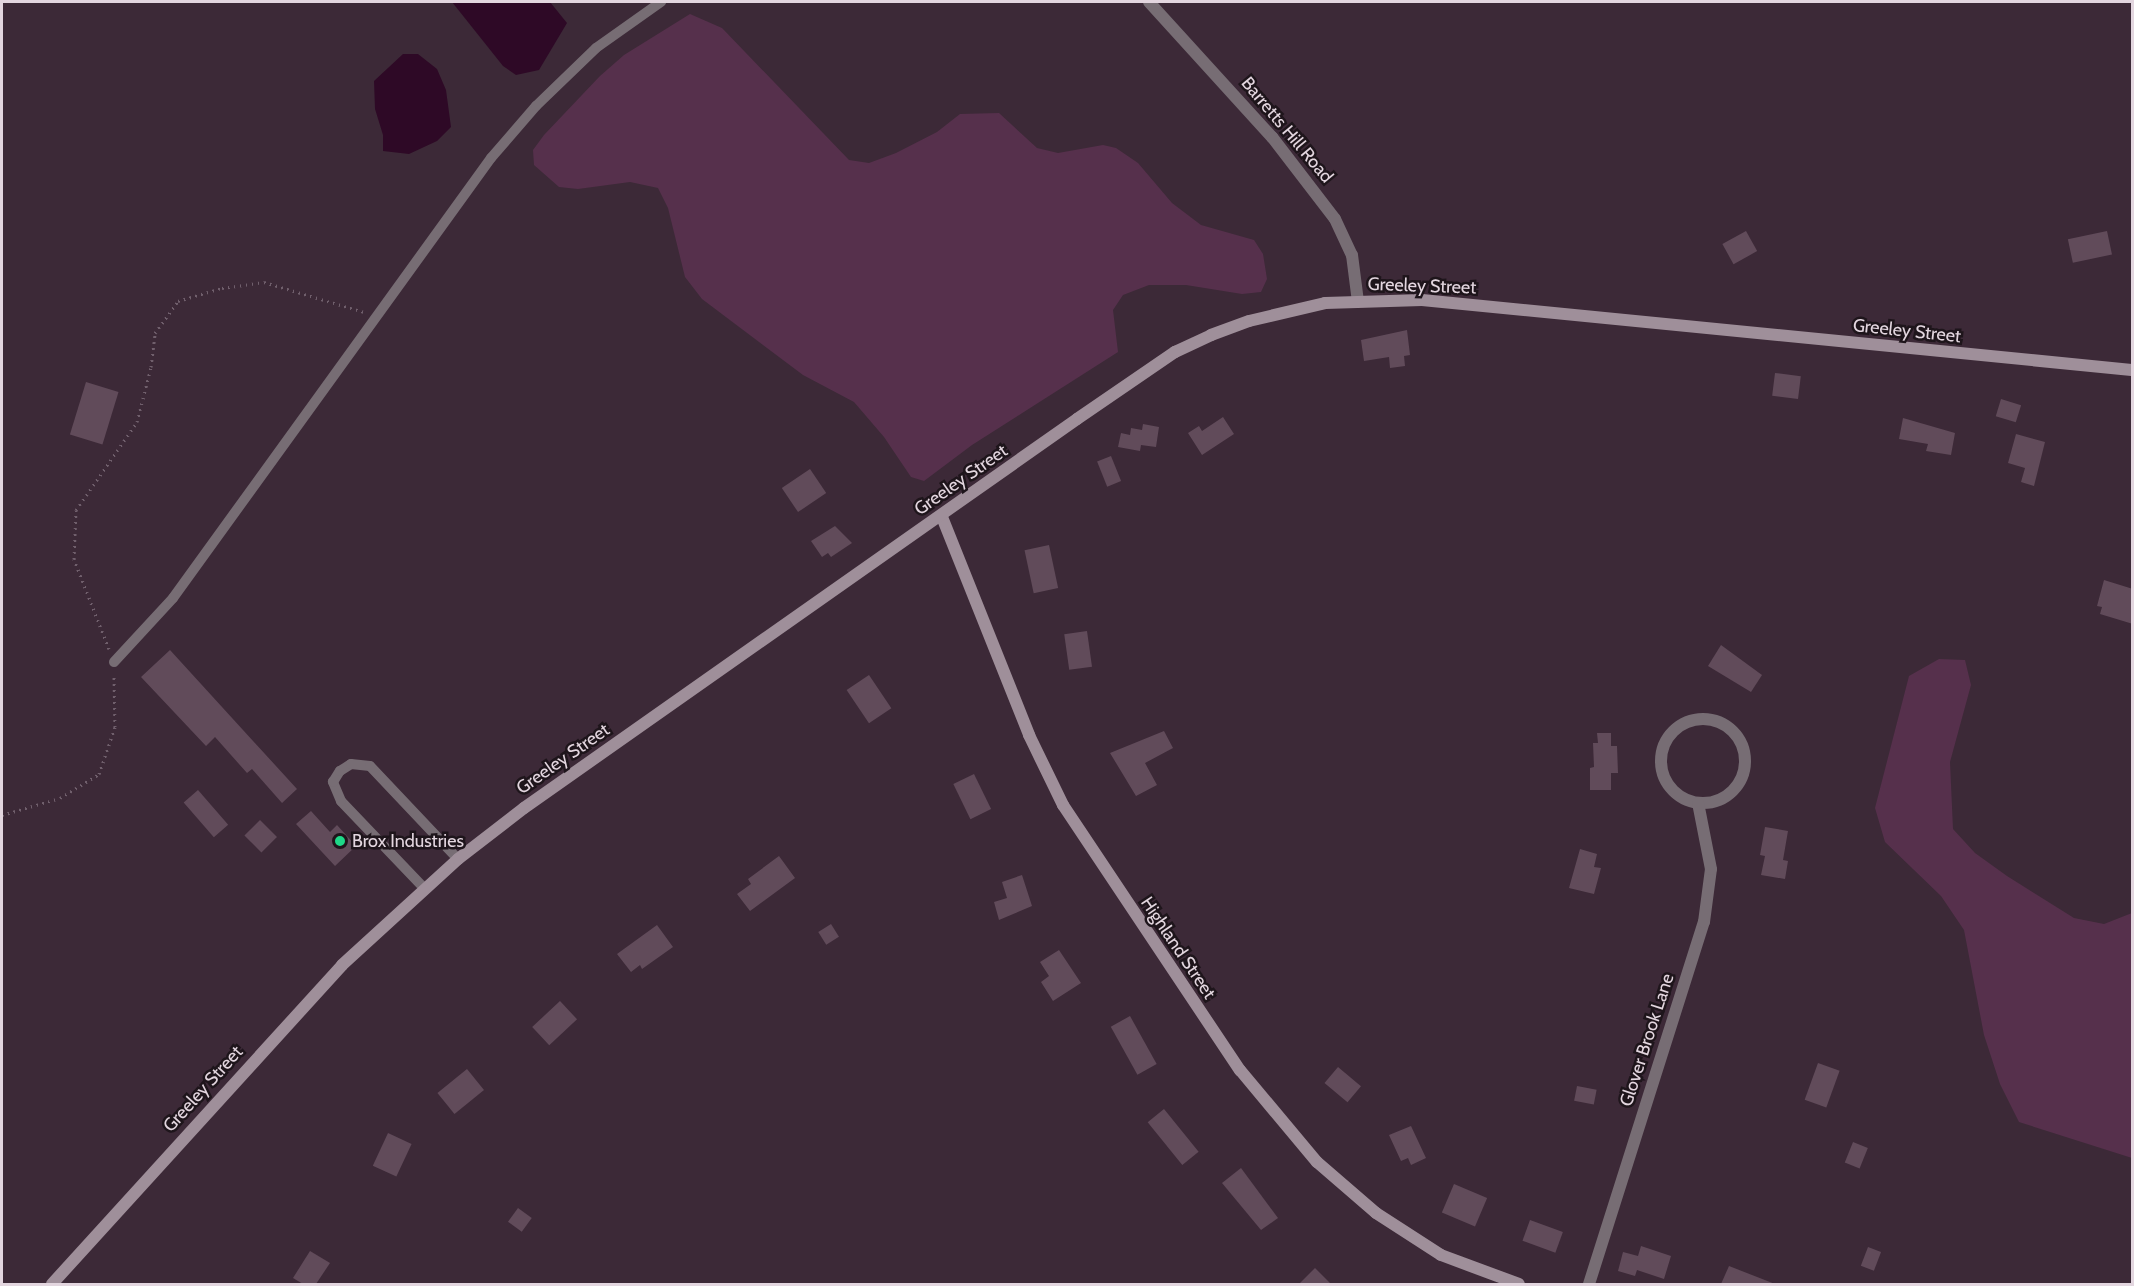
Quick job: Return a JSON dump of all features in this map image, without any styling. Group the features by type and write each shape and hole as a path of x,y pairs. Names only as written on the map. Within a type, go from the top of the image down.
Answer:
{"street":[{"name":"Barretts Hill Road","path":"1149,2 1272,137 1335,219 1352,255 1358,302"},
{"name":"Greeley Street","path":"52,1284 256,1056 342,965 458,859 551,789 1175,352 1249,321 1325,303 1422,300 2133,370"},
{"name":"Highland Street","path":"942,517 1029,735 1063,805 1240,1070 1290,1132 1360,1202 1441,1255 1519,1284"},
{"path":"1705,719 1730,729 1739,739 1745,765 1735,789 1712,803 1698,803 1673,791 1665,779 1662,758 1668,738 1678,728 1705,719"},
{"name":"Glover Brook Lane","path":"1589,1284 1704,922 1711,869 1698,803"}],"lane":[{"path":"114,662 173,598 491,158 536,106 596,48 661,2"},
{"path":"424,888 341,801 333,782 340,771 351,764 370,766 458,859"}],"path":[{"path":"2,815 60,798 99,774 115,727 114,662 74,559 76,510 137,422 152,367 155,333 178,301 222,288 264,282 377,316"}],"shaded area":[{"path":"452,2 550,2 567,23 539,70 516,75 503,66"},
{"path":"690,14 722,28 849,160 869,163 896,153 937,132 960,114 999,113 1037,148 1058,153 1103,145 1116,148 1138,163 1172,203 1201,225 1254,240 1263,254 1267,279 1261,292 1242,294 1186,285 1149,285 1123,295 1113,310 1118,352 972,445 924,481 911,477 884,437 854,402 803,375 702,299 685,277 668,208 658,188 630,182 578,189 559,187 534,165 533,150 544,135 600,76 624,55"},
{"path":"403,54 418,54 437,69 446,90 451,127 437,141 409,154 383,151 383,135 375,109 374,81"},
{"path":"1939,659 1965,660 1971,685 1950,762 1953,829 1975,853 2074,918 2104,924 2132,913 2132,1158 2019,1122 2000,1084 1984,1035 1964,930 1941,896 1885,842 1875,808 1909,676"}],"building":[{"path":"1746,231 1757,251 1734,264 1722,244"},
{"path":"2107,231 2112,254 2073,263 2068,239"},
{"path":"1407,330 1410,355 1404,356 1405,366 1390,368 1389,357 1364,361 1361,340"},
{"path":"1775,373 1801,376 1798,399 1772,396"},
{"path":"86,382 119,392 102,445 70,435"},
{"path":"2001,399 2021,405 2016,422 1996,416"},
{"path":"1223,417 1234,434 1202,455 1188,433 1199,426 1202,431"},
{"path":"1903,418 1955,433 1951,455 1926,451 1928,444 1899,439"},
{"path":"1143,424 1159,427 1156,447 1141,445 1140,451 1118,447 1121,433 1130,435 1131,428 1142,430"},
{"path":"2016,434 2045,442 2034,486 2021,482 2025,468 2008,463"},
{"path":"1111,456 1121,481 1107,487 1097,462"},
{"path":"810,469 826,493 798,512 782,488"},
{"path":"835,526 852,543 831,557 828,553 822,557 811,541"},
{"path":"1049,545 1058,588 1034,593 1025,550"},
{"path":"2104,580 2133,589 2133,624 2100,614 2102,607 2097,606"},
{"path":"1087,631 1092,667 1069,670 1064,634"},
{"path":"1721,645 1762,675 1751,692 1708,666"},
{"path":"170,650 297,789 282,803 252,769 247,773 215,737 206,746 141,677"},
{"path":"869,675 891,708 869,723 847,690"},
{"path":"1164,731 1173,748 1145,763 1157,785 1136,796 1110,753"},
{"path":"1597,733 1611,733 1611,746 1617,746 1618,773 1611,773 1611,790 1590,790 1590,768 1594,767 1593,743 1598,743"},
{"path":"974,774 991,809 970,819 953,784"},
{"path":"198,790 228,825 214,837 184,802"},
{"path":"311,811 330,832 337,825 356,846 335,866 296,824"},
{"path":"260,820 277,837 261,853 244,836"},
{"path":"1765,827 1788,831 1783,860 1788,861 1785,879 1761,875 1765,856 1760,855"},
{"path":"1580,849 1597,854 1594,867 1601,868 1594,894 1569,888"},
{"path":"779,856 795,878 750,911 737,894 751,884 748,879"},
{"path":"1022,875 1032,906 999,920 994,902 1007,898 1002,882"},
{"path":"831,924 839,937 826,945 818,932"},
{"path":"657,925 673,947 642,969 640,965 631,972 617,954"},
{"path":"1059,950 1081,983 1053,1001 1041,982 1049,976 1040,962"},
{"path":"560,1001 577,1019 549,1045 532,1027"},
{"path":"1130,1016 1157,1064 1137,1075 1111,1027"},
{"path":"1818,1063 1840,1071 1826,1108 1805,1100"},
{"path":"1338,1067 1361,1086 1347,1102 1325,1083"},
{"path":"467,1069 484,1090 454,1114 437,1093"},
{"path":"1577,1086 1597,1090 1594,1105 1574,1101"},
{"path":"1164,1109 1199,1152 1182,1165 1148,1122"},
{"path":"1411,1126 1426,1158 1411,1165 1408,1158 1401,1161 1389,1135"},
{"path":"388,1133 412,1144 396,1177 373,1166"},
{"path":"1853,1142 1868,1148 1860,1168 1845,1162"},
{"path":"1241,1168 1278,1218 1261,1230 1222,1183"},
{"path":"1454,1184 1487,1198 1475,1227 1442,1213"},
{"path":"518,1208 532,1218 522,1232 508,1222"},
{"path":"1530,1220 1563,1232 1555,1253 1522,1241"},
{"path":"1641,1246 1671,1256 1664,1279 1637,1270 1635,1276 1618,1271 1623,1252 1638,1256"},
{"path":"1868,1247 1881,1252 1874,1271 1861,1266"},
{"path":"310,1251 330,1263 316,1284 303,1284 293,1278"},
{"path":"1729,1266 1775,1284 1721,1284"},
{"path":"1315,1268 1331,1284 1299,1284"}],"place":[{"name":"Brox Industries","path":"340,841"}]}
